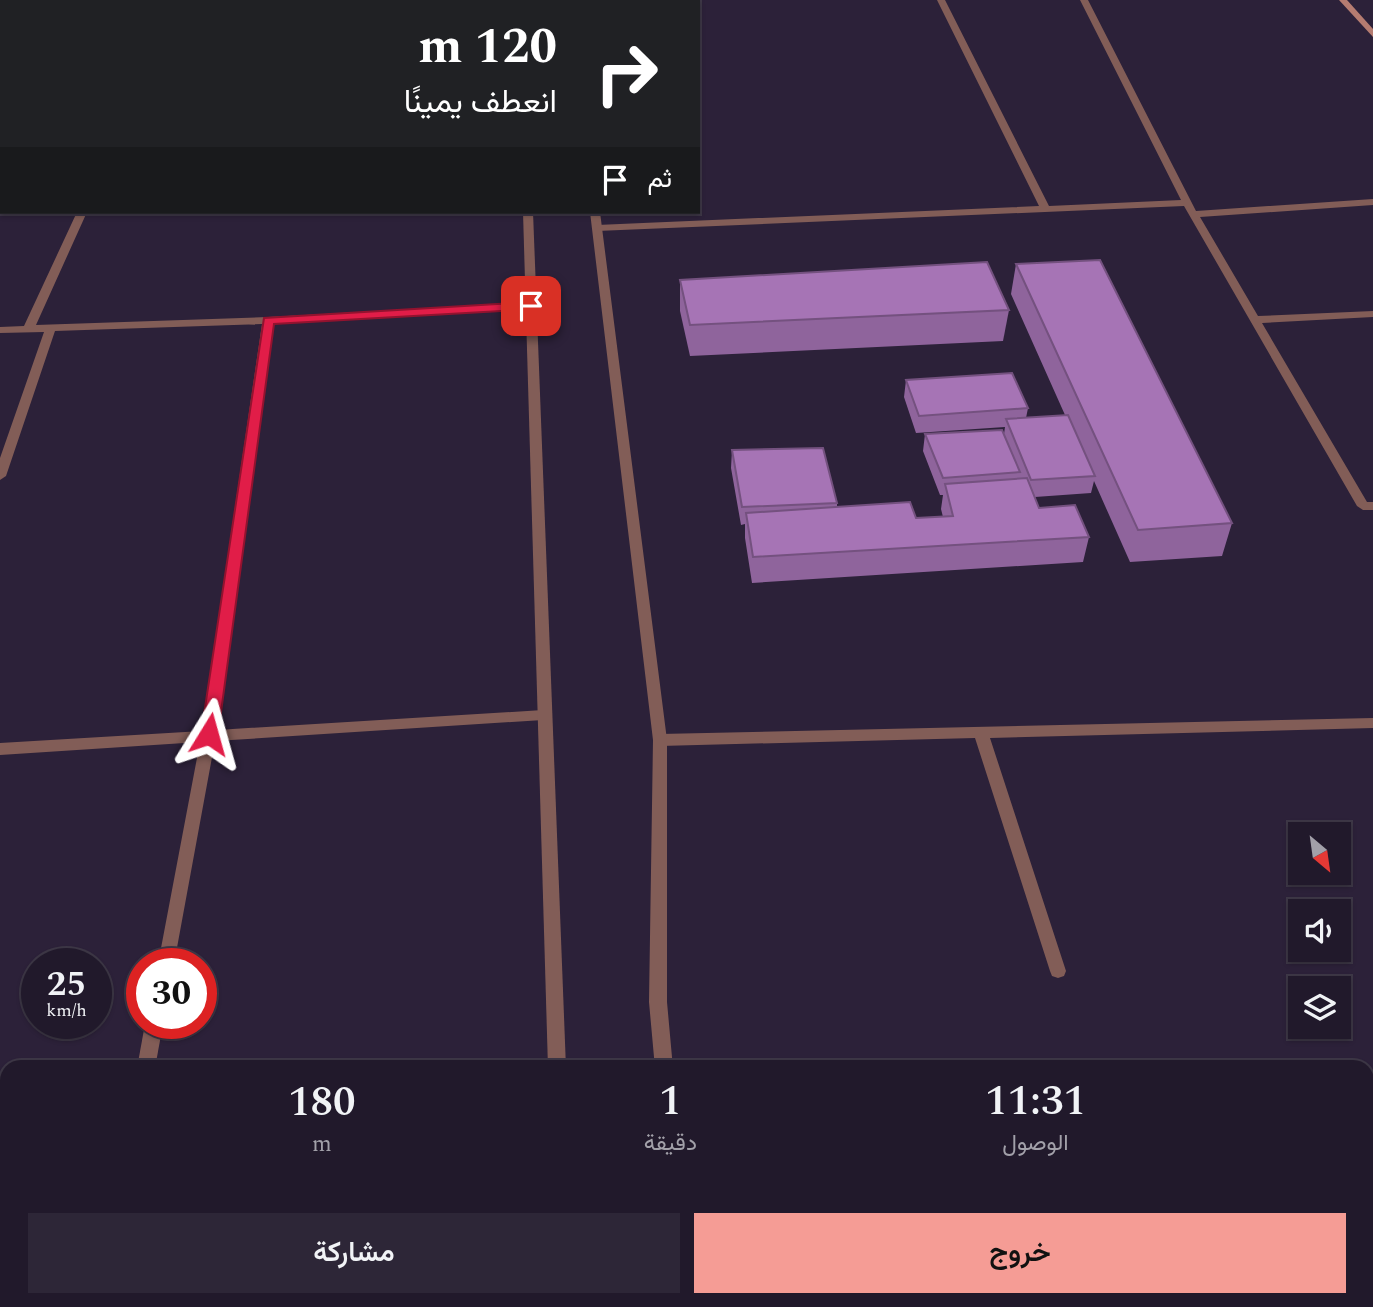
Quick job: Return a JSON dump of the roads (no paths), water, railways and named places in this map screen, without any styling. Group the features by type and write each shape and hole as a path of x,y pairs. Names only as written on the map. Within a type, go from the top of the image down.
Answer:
{"main road":[{"path":"1343,0 1373,34"}],"street":[{"path":"942,0 1045,208"},
{"path":"1084,0 1190,209 1363,506 1373,506"},
{"path":"597,228 1045,208 1190,209 1373,202"},
{"path":"29,328 81,214"},
{"path":"528,214 557,1060"},
{"path":"595,214 660,740 659,1002 663,1060"},
{"path":"0,330 268,320 531,306"},
{"path":"1254,320 1373,314"},
{"path":"169,948 209,734 268,320"},
{"path":"0,476 51,327"},
{"path":"0,749 543,715"},
{"path":"660,740 1373,723"},
{"path":"981,733 1058,971"},
{"path":"148,1060 152,1039"}]}
